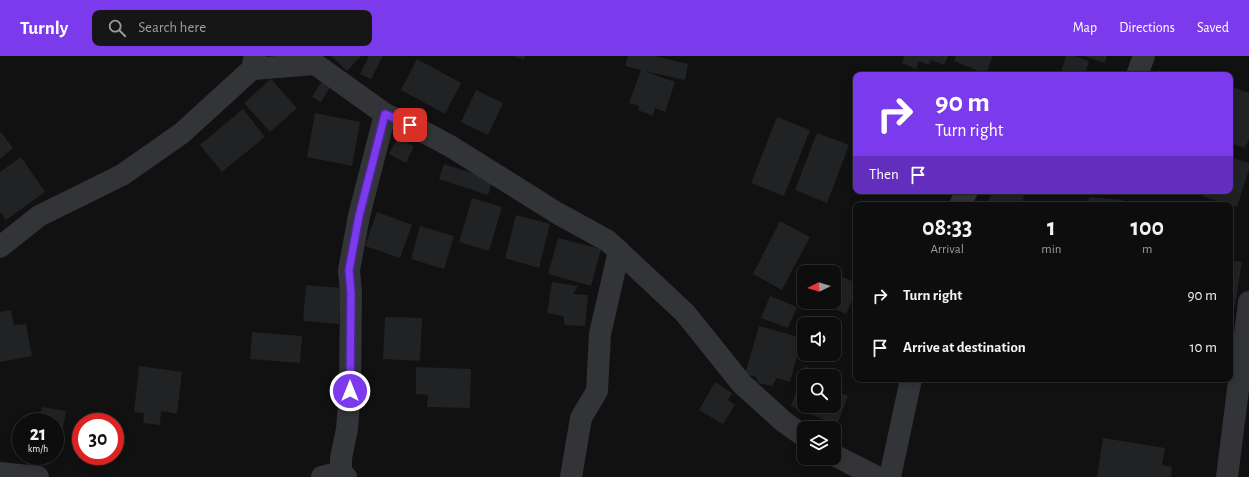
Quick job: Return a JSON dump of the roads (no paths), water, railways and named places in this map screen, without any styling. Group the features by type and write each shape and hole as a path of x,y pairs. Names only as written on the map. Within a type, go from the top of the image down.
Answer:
{"street":[{"path":"1138,72 1144,56"},
{"path":"0,247 39,216 122,175 182,133 253,62 310,60 385,114 450,146 557,213 608,241 685,313 742,384 784,422 797,431"},
{"path":"336,475 347,429 350,391 351,294 349,270 359,216 385,114"},
{"path":"571,477 581,418 597,391 600,334 619,251"},
{"path":"1227,477 1249,302"},
{"path":"890,477 910,382"},
{"path":"841,459 877,477"},
{"path":"0,473 38,477"}]}
